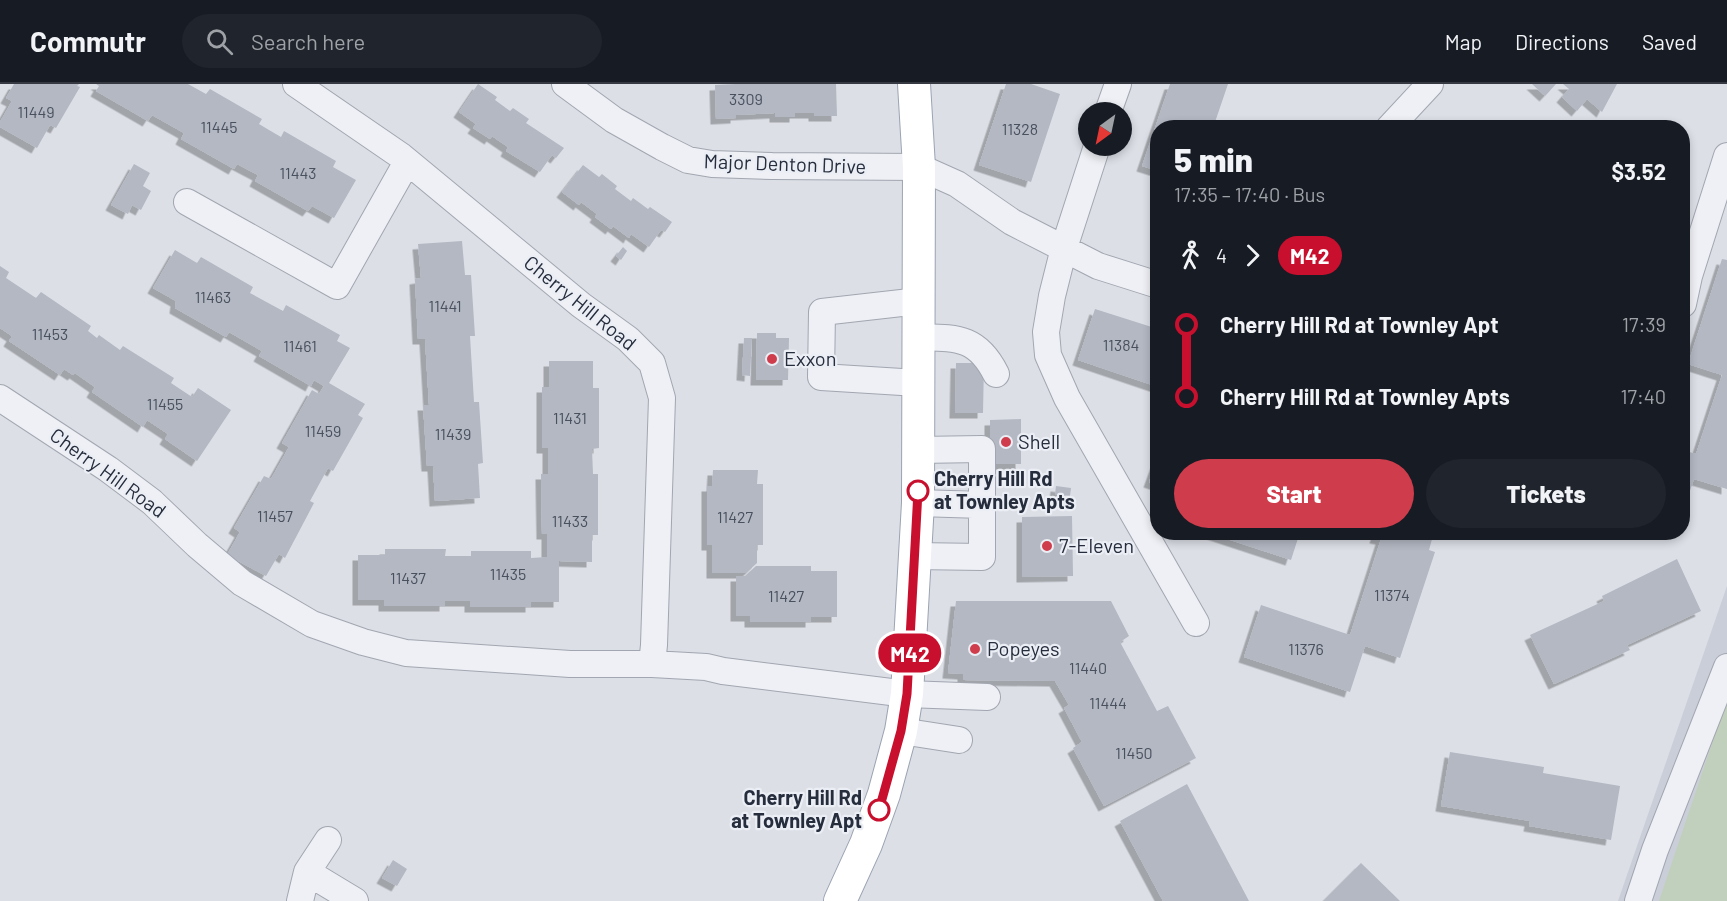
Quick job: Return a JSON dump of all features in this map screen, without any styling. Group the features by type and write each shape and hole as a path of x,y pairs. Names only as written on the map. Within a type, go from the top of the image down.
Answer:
{"main road":[{"path":"840,901 870,834 884,794 901,731 907,694 918,503 919,167 914,84"}],"street":[{"name":"Cherry Hill Road","path":"296,84 407,162 581,305 628,339 652,363 662,398 652,664"},
{"name":"Major Denton Drive","path":"565,84 614,120 688,160 712,164 772,166 919,167"},
{"path":"1112,102 1118,84"},
{"path":"1396,120 1430,84"},
{"path":"1094,156 1064,248 1052,296 1046,332 1048,355 1067,398 1196,623"},
{"path":"1690,273 1727,156"},
{"path":"187,202 337,286 407,162"},
{"path":"919,167 957,184 1012,222 1098,266 1150,282"},
{"path":"918,383 821,377 822,312 919,301"},
{"path":"918,337 951,338 972,344 988,357 996,374"},
{"name":"Cherry Hill Road","path":"0,398 108,469 152,502 242,583 312,624 363,642 406,653 570,664 706,666 723,671 907,694 987,697"},
{"path":"915,556 982,557 982,449 918,450"},
{"path":"918,503 982,505"},
{"path":"1638,901 1655,850 1727,667"},
{"path":"901,731 958,740"},
{"path":"300,901 307,872 328,840"},
{"path":"307,872 354,901"}],"shaded area":[{"path":"1727,586 1727,901 1618,901"}],"green space":[{"path":"1727,699 1727,901 1659,901"}],"building":[{"path":"14,84 79,84 77,86 80,87 56,128 50,125 37,148 0,127 0,122 12,101 6,98"},
{"path":"96,84 188,84 206,94 210,89 262,119 259,124 281,137 284,131 336,161 333,167 356,180 334,218 312,206 308,211 255,181 258,175 237,164 234,169 181,139 184,133 152,115 148,121 96,91 99,86"},
{"path":"478,84 497,97 495,100 510,111 513,108 529,119 526,123 564,148 556,158 552,155 540,172 506,151 508,147 492,136 490,139 473,128 476,124 459,112"},
{"path":"836,84 837,116 795,113 795,117 775,117 775,113 736,115 736,118 716,119 715,85"},
{"path":"1006,84 1031,84 1060,94 1031,182 979,165"},
{"path":"1170,84 1228,84 1216,120 1158,120"},
{"path":"1532,84 1556,84 1545,96"},
{"path":"1563,84 1617,84 1602,112 1587,99 1577,111 1562,97 1569,89"},
{"path":"1150,143 1150,168 1142,166"},
{"path":"134,164 150,173 143,186 151,191 141,210 132,205 128,214 111,205"},
{"path":"583,165 599,177 602,174 617,186 615,189 631,201 633,198 672,222 665,232 661,230 649,247 631,234 629,238 613,226 611,229 595,217 597,214 581,202 579,205 562,192"},
{"path":"462,241 465,275 471,275 475,336 470,336 474,402 479,402 483,463 478,464 480,498 435,501 433,466 427,466 423,405 429,405 425,339 418,339 415,279 421,278 418,244"},
{"path":"623,247 627,251 621,260 616,256"},
{"path":"175,250 197,263 201,257 253,287 250,293 283,311 286,305 340,335 337,341 350,348 329,383 365,404 358,415 363,418 333,471 328,468 310,501 314,503 285,558 279,554 266,576 227,555 240,532 234,528 264,476 271,479 289,447 282,443 312,390 319,394 324,386 314,380 311,386 259,356 262,351 229,332 226,337 175,308 176,301 153,288"},
{"path":"1722,259 1727,260 1727,489 1694,479 1690,491 1690,452 1696,454 1722,375 1690,365 1690,358"},
{"path":"0,266 9,272 6,278 36,298 41,292 91,326 88,331 97,338 99,335 120,350 123,346 174,378 171,383 192,397 198,388 231,410 197,461 165,439 168,434 147,420 143,427 92,392 95,387 75,373 73,375 64,369 60,375 9,341 12,336 0,328"},
{"path":"1095,309 1150,326 1150,384 1078,360"},
{"name":"Exxon","path":"757,333 776,333 776,338 789,338 788,380 756,380"},
{"path":"744,338 752,338 750,376 742,375"},
{"path":"549,361 593,361 593,388 599,388 599,448 592,449 593,474 598,474 598,535 592,535 592,562 559,561 559,602 531,602 531,607 470,607 470,601 445,601 445,606 384,606 384,600 358,600 358,555 385,555 385,549 446,549 445,556 471,556 471,551 531,551 531,558 547,557 547,534 542,534 541,474 548,474 548,448 542,448 542,387 549,387"},
{"name":"Shell","path":"956,363 984,363 983,413 955,413"},
{"name":"Shell","path":"1021,419 1021,464 990,464 990,420"},
{"path":"713,470 758,470 757,484 763,484 763,545 757,545 757,563 746,573 712,573 712,545 707,545 707,486 712,486"},
{"path":"1056,486 1071,488 1070,496 1055,494"},
{"name":"7-Eleven","path":"1072,516 1073,576 1022,577 1022,517"},
{"path":"1230,540 1297,540 1291,560"},
{"path":"1381,540 1432,540 1429,550 1435,552 1400,658 1365,646 1350,692 1244,657 1261,605 1350,635"},
{"path":"1677,559 1701,611 1627,645 1630,650 1554,684 1530,635 1604,601 1602,596"},
{"path":"756,566 811,566 811,571 837,571 837,617 811,617 811,622 750,622 750,616 736,616 736,576 745,576"},
{"path":"956,601 1111,601 1129,636 1120,642 1157,711 1168,706 1196,758 1104,806 1073,748 1082,742 1064,708 1069,705 1055,681 963,680 963,674 948,673"},
{"path":"1450,752 1544,767 1543,773 1620,786 1611,840 1529,826 1530,821 1441,806"},
{"path":"1187,784 1249,901 1163,901 1120,821"},
{"path":"393,860 407,869 397,886 382,878"},
{"path":"1361,863 1400,901 1323,901"}],"bus line":[{"name":"M42","path":"879,810 901,731 907,694 918,491"}],"place":[{"name":"Exxon","path":"772,359"},
{"name":"Shell","path":"1006,442"},
{"name":"Cherry Hill Rd at Townley Apts","path":"918,491"},
{"name":"7-Eleven","path":"1047,546"},
{"name":"Popeyes","path":"975,649"},
{"name":"Cherry Hill Rd at Townley Apt","path":"879,810"}]}
